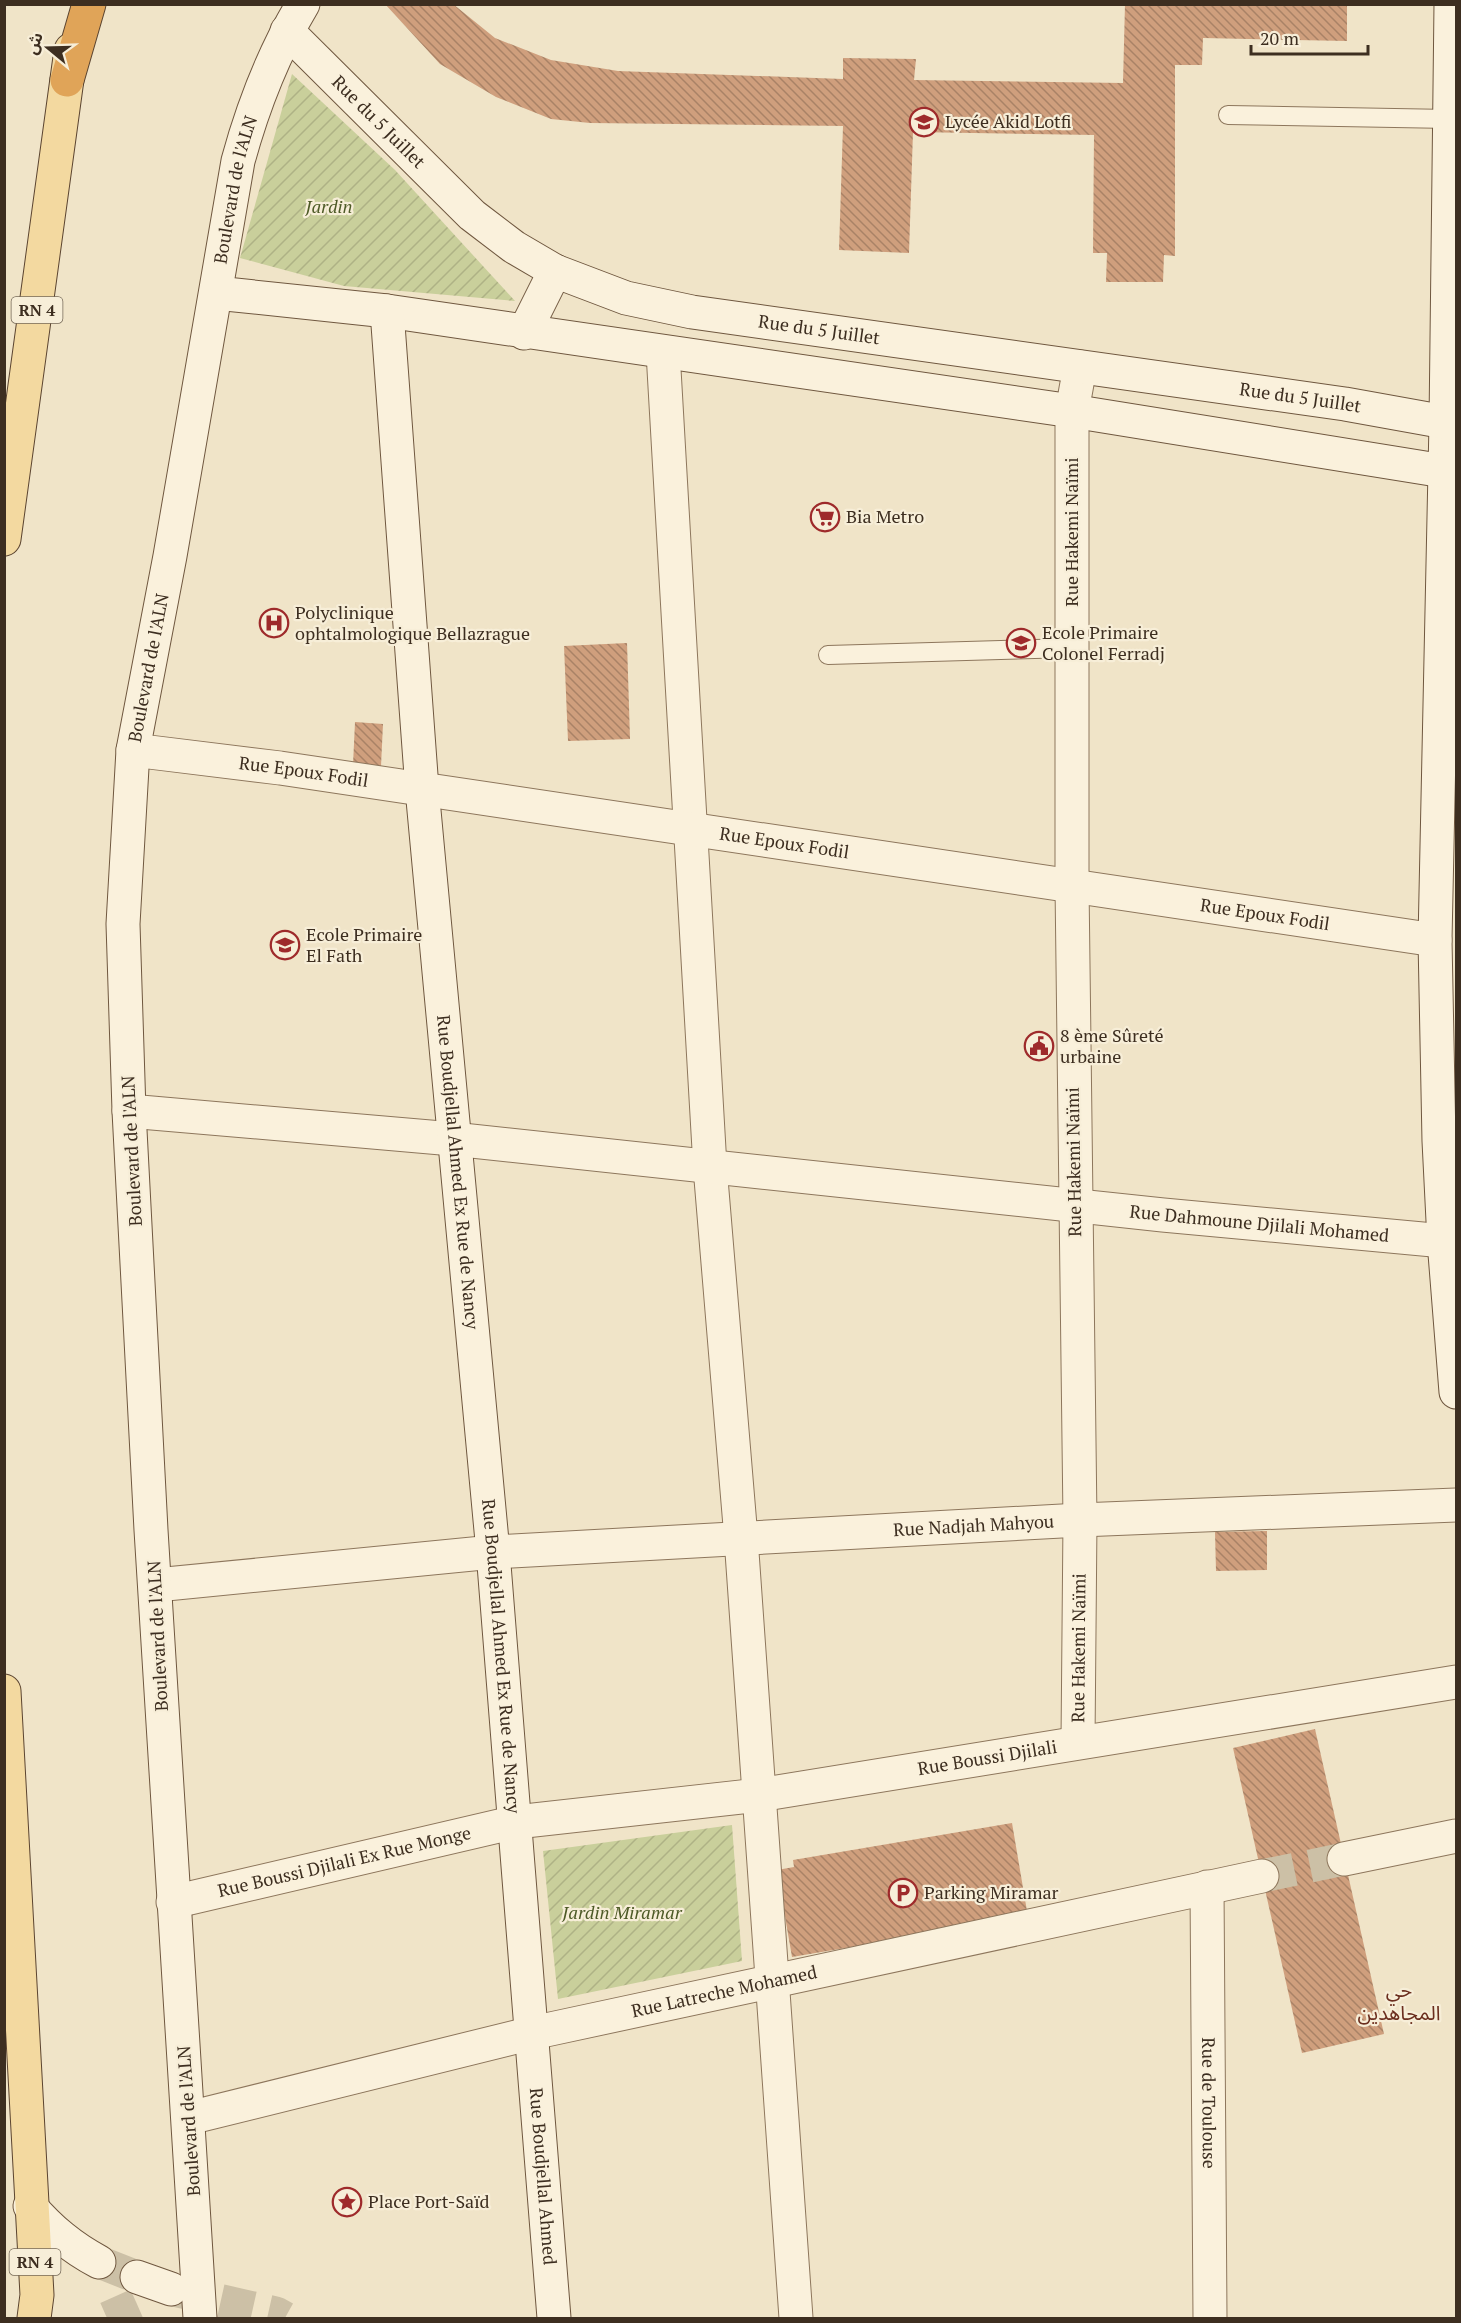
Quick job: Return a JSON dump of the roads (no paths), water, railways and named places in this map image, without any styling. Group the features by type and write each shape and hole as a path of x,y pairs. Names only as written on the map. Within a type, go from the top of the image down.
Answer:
{"highway":[{"name":"RN 4","path":"67,80 76,4"},
{"name":"RN 4","path":"67,80 89,4"}],"main road":[{"name":"RN 4","path":"4,539 67,80"},
{"name":"RN 4","path":"4,1691 30,2205 37,2295 34,2319"}],"street":[{"path":"1451,4 1450,119 1453,157 1451,472 1435,940 1448,1142 1444,1241 1456,1392"},
{"name":"Rue du 5 Juillet","path":"295,18 472,215 514,247 555,271 626,298 692,312 1345,404 1451,423"},
{"name":"Boulevard de l'ALN","path":"200,2319 189,2118 173,1902 129,1111 123,924 133,750 238,161 250,116 295,18"},
{"path":"524,333 555,271"},
{"path":"216,293 387,311 524,333 1072,411 1451,472"},
{"name":"Rue Boudjellal Ahmed Ex Rue de Nancy","path":"387,311 422,789 493,1552 532,2033"},
{"path":"663,352 711,1167 741,1538 796,2319"},
{"name":"Rue Hakemi Naïmi","path":"1078,1742 1080,1520 1074,1206 1072,411 1080,367"},
{"name":"Rue Epoux Fodil","path":"133,750 422,789 1435,940"},
{"name":"Rue Dahmoune Djilali Mohamed","path":"129,1111 453,1139 1074,1206 1444,1241"},
{"name":"Rue Nadjah Mahyou","path":"156,1585 493,1552 1080,1520 1456,1505"},
{"name":"Rue Boussi Djilali","path":"516,1822 759,1795 1456,1682"},
{"name":"Rue Boussi Djilali Ex Rue Monge","path":"173,1902 516,1822"},
{"path":"1344,1859 1456,1836"},
{"name":"Rue Latreche Mohamed","path":"189,2118 532,2033 1262,1876"},
{"name":"Rue de Toulouse","path":"1207,1887 1210,2319"},
{"name":"Rue Boudjellal Ahmed","path":"532,2033 554,2319"},
{"path":"30,2205 49,2229 73,2248 99,2262"}],"lane":[{"path":"1228,115 1450,119"},
{"path":"828,655 1072,648"}],"tunnel":[{"path":"1262,1876 1344,1859"},
{"path":"99,2262 137,2277"},
{"path":"173,2290 276,2313 285,2318"},
{"path":"107,2318 141,2303"}],"place":[{"name":"Lycée Akid Lotfi","path":"924,122"},
{"name":"Bia Metro","path":"825,517"},
{"name":"Polyclinique ophtalmologique Bellazrague","path":"274,623"},
{"name":"Ecole Primaire Colonel Ferradj","path":"1021,643"},
{"name":"Ecole Primaire El Fath","path":"285,945"},
{"name":"8 ème Sûreté urbaine","path":"1039,1046"},
{"name":"Parking Miramar","path":"903,1893"},
{"name":"Place Port-Saïd","path":"347,2202"}],"district":[{"name":"حي المجاهدين","path":"1399,2002"}],"park label":[{"name":"Jardin","path":"329,207"},
{"name":"Jardin Miramar","path":"622,1913"}]}
